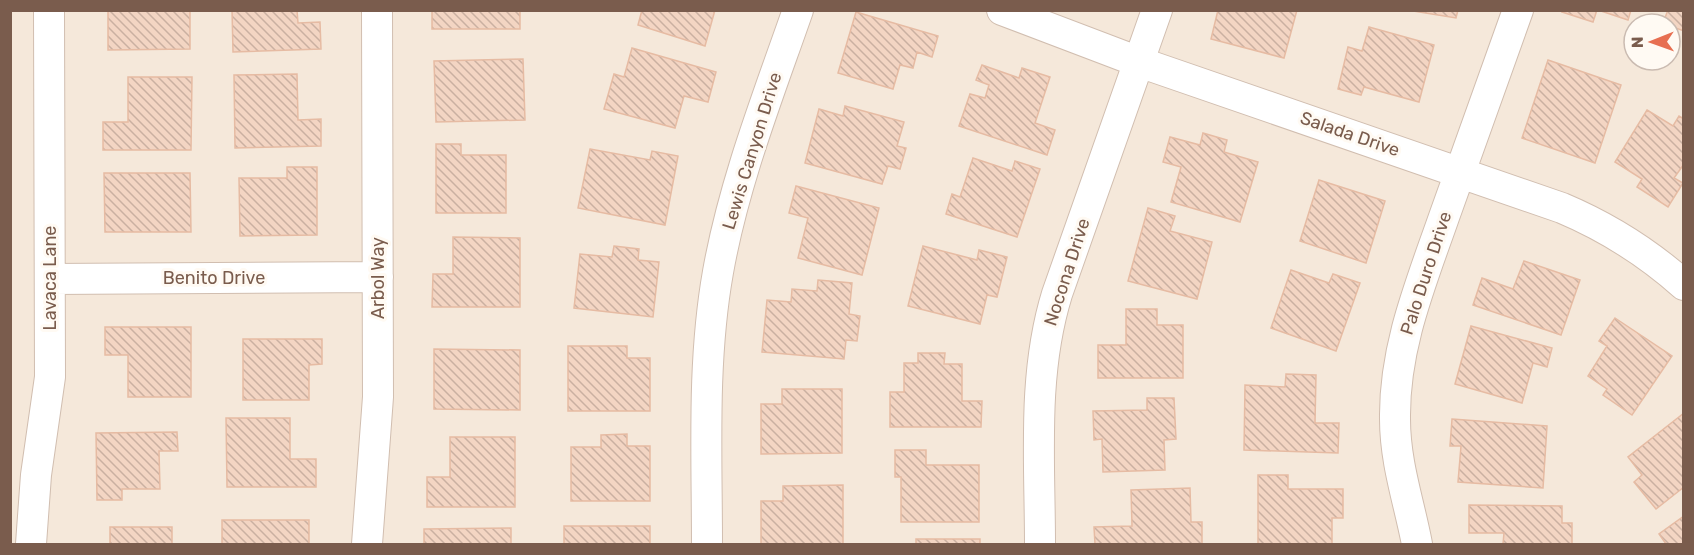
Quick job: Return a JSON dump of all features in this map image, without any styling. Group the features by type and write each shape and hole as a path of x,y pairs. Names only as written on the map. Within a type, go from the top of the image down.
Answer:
{"street":[{"name":"Lavaca Lane","path":"31,544 36,475 50,378 49,10"},
{"name":"Arbol Way","path":"367,544 377,408 377,10"},
{"name":"Lewis Canyon Drive","path":"707,544 708,364 718,273 726,228 738,184 798,10"},
{"name":"Salada Drive","path":"1002,10 1139,62 1552,204 1593,222 1641,251 1683,285"},
{"name":"Nocona Drive","path":"1041,544 1040,398 1047,335 1057,294 1157,10"},
{"name":"Palo Duro Drive","path":"1417,544 1401,476 1396,443 1397,376 1407,322 1518,10"},
{"name":"Benito Drive","path":"50,279 378,277"}],"shaded area":[{"path":"11,11 1683,11 1683,544 11,544"}],"building":[{"path":"108,10 190,10 190,49 108,50"},
{"path":"232,10 297,10 298,23 320,22 321,49 233,52"},
{"path":"432,10 520,10 520,29 432,29"},
{"path":"642,10 715,10 705,46 638,25"},
{"path":"1218,10 1297,10 1284,58 1211,39"},
{"path":"1407,10 1458,10 1456,18"},
{"path":"1563,10 1597,10 1593,22 1562,12"},
{"path":"1598,10 1631,10 1630,12 1622,12 1622,18"},
{"path":"1668,10 1684,10 1684,31 1682,30 1682,12 1667,12"},
{"path":"856,12 938,36 932,57 917,52 913,68 900,65 893,89 838,73"},
{"path":"1369,27 1434,45 1419,102 1364,87 1361,95 1338,89 1348,47 1362,51"},
{"path":"632,48 716,72 708,102 684,96 675,128 604,109 614,74 624,77"},
{"path":"523,59 525,120 436,122 434,61"},
{"path":"1548,60 1621,85 1595,163 1522,138"},
{"path":"982,65 1019,78 1022,68 1050,77 1035,123 1055,130 1047,155 959,126 970,94 985,98 989,85 976,80"},
{"path":"297,74 298,120 321,119 321,146 235,148 234,75"},
{"path":"128,77 192,77 191,150 103,150 103,122 128,122"},
{"path":"845,106 904,122 897,146 906,148 900,169 888,166 882,184 805,163 819,109 843,116"},
{"path":"1647,110 1673,126 1679,116 1684,119 1684,164 1674,178 1683,183 1668,207 1637,187 1642,179 1615,162"},
{"path":"1203,133 1227,140 1224,152 1258,162 1240,222 1171,202 1181,167 1163,162 1170,137 1200,145"},
{"path":"436,144 461,144 461,155 506,155 506,213 436,213"},
{"path":"590,149 650,160 652,151 678,156 665,225 578,208"},
{"path":"973,158 1012,171 1015,161 1040,169 1017,237 946,214 952,194 960,197"},
{"path":"287,167 317,167 317,235 240,236 239,178 287,178"},
{"path":"104,173 190,173 191,232 105,232"},
{"path":"1319,180 1385,201 1366,263 1300,241"},
{"path":"796,186 879,208 862,275 798,258 808,218 789,213"},
{"path":"1148,208 1175,216 1170,231 1212,242 1197,299 1128,281"},
{"path":"453,237 520,238 520,307 432,307 433,274 453,274"},
{"path":"614,246 639,249 638,260 659,262 653,317 574,308 580,254 612,257"},
{"path":"923,246 977,260 979,250 1007,257 997,297 987,295 980,324 908,306"},
{"path":"1524,261 1580,280 1561,335 1473,305 1482,278 1513,289"},
{"path":"1291,270 1329,283 1333,274 1360,283 1336,351 1271,328"},
{"path":"818,280 852,283 849,314 860,316 857,341 846,340 844,359 762,352 767,300 791,302 792,289 817,291"},
{"path":"1126,309 1157,309 1157,325 1183,325 1183,378 1098,378 1098,345 1126,345"},
{"path":"1615,318 1672,356 1632,415 1603,395 1607,389 1588,376 1607,346 1599,341"},
{"path":"1471,326 1552,348 1547,367 1533,363 1522,403 1455,384"},
{"path":"105,327 191,327 191,397 128,397 128,355 105,355"},
{"path":"243,339 322,339 322,364 309,365 309,400 243,400"},
{"path":"568,346 627,346 627,358 650,358 650,411 568,411"},
{"path":"434,349 520,350 520,410 434,409"},
{"path":"918,353 945,353 944,364 962,364 962,401 982,401 981,427 890,427 890,392 904,392 904,363 918,363"},
{"path":"1286,374 1316,375 1315,423 1339,423 1338,453 1244,450 1245,385 1285,387"},
{"path":"782,389 842,389 842,453 761,454 761,404 782,404"},
{"path":"1147,398 1174,398 1176,439 1164,440 1165,470 1103,472 1102,439 1094,440 1093,411 1147,410"},
{"path":"1684,413 1684,487 1656,509 1634,482 1642,475 1628,457"},
{"path":"226,418 290,418 290,459 316,459 316,487 227,487"},
{"path":"1452,419 1547,426 1543,488 1458,482 1461,446 1450,446"},
{"path":"177,432 178,451 159,451 160,489 122,489 122,500 97,500 96,433"},
{"path":"627,434 627,446 650,446 650,501 571,501 571,447 601,447 601,435"},
{"path":"450,437 515,437 515,507 427,507 427,477 450,477"},
{"path":"895,450 926,450 926,465 979,465 979,522 901,522 901,477 895,477"},
{"path":"1258,475 1288,475 1288,489 1343,489 1343,518 1332,518 1332,544 1258,544"},
{"path":"843,485 843,544 761,544 761,501 783,501 783,486"},
{"path":"1190,488 1191,522 1202,522 1202,544 1095,544 1094,527 1132,526 1131,490"},
{"path":"1469,505 1562,506 1562,523 1572,523 1572,544 1503,544 1504,533 1469,533"},
{"path":"1684,516 1684,544 1666,544 1659,534"},
{"path":"222,520 309,520 309,544 222,544"},
{"path":"564,526 650,526 650,544 564,544"},
{"path":"110,527 172,527 172,544 110,544"},
{"path":"511,528 511,544 424,544 424,529"},
{"path":"916,539 980,539 980,544 916,544"}]}
